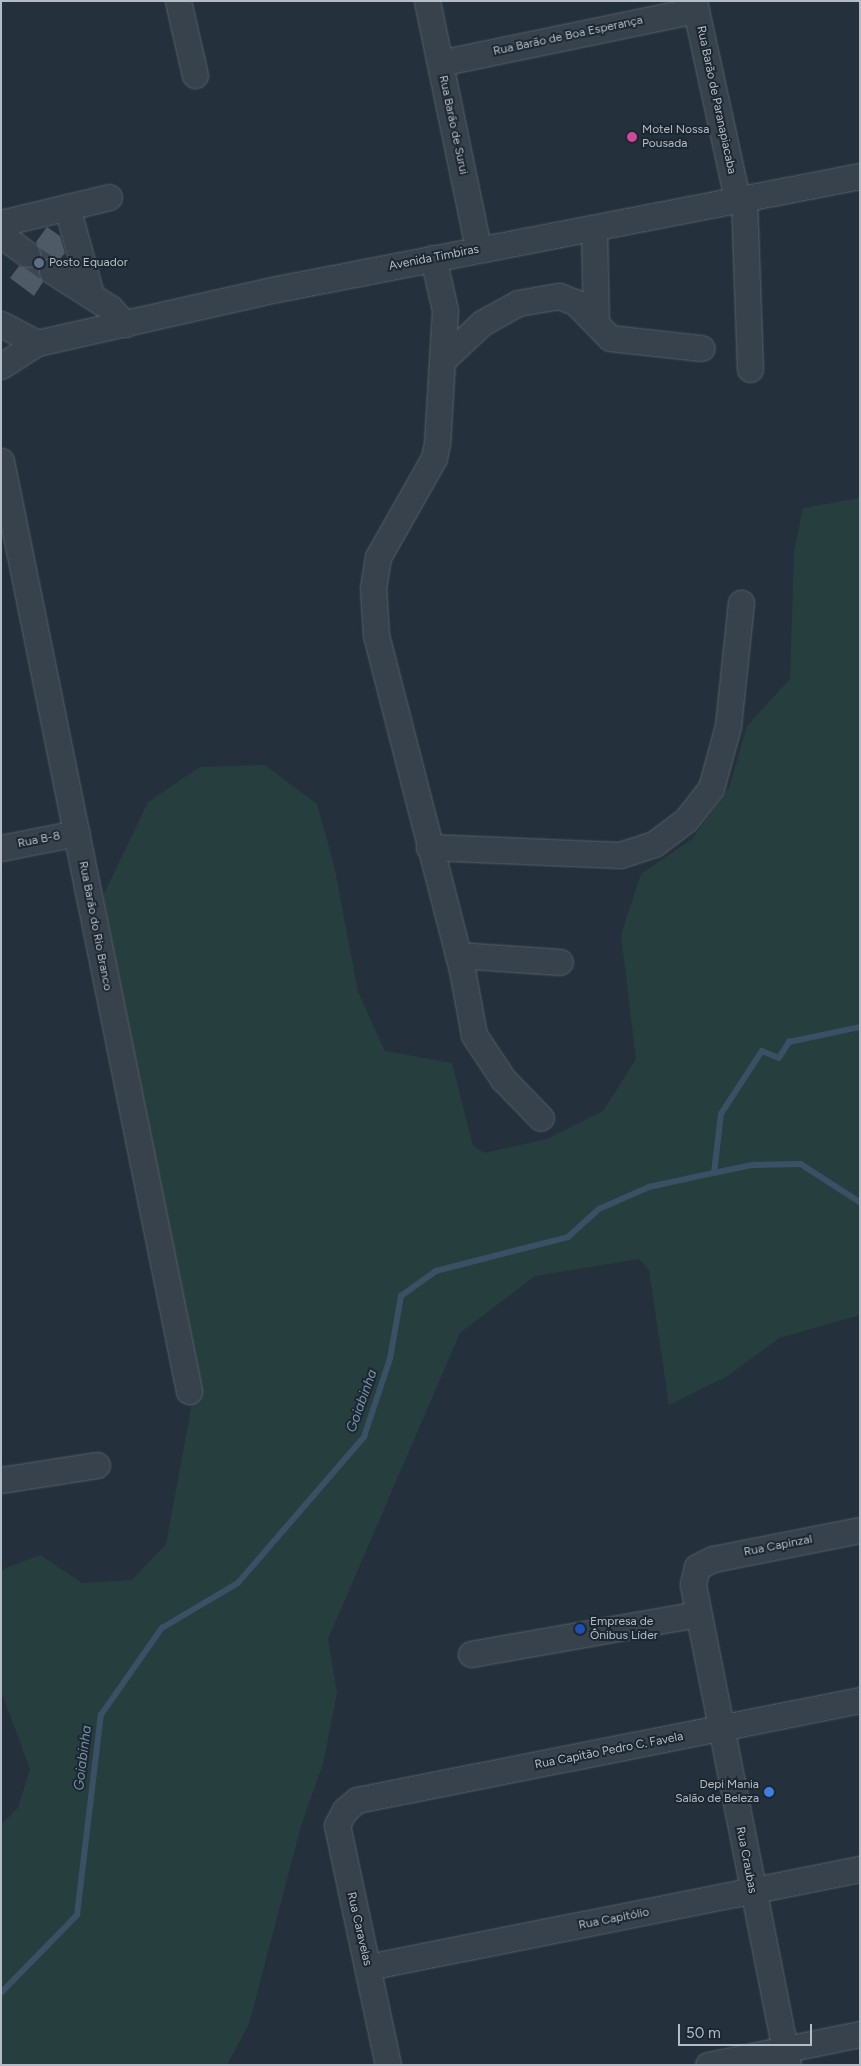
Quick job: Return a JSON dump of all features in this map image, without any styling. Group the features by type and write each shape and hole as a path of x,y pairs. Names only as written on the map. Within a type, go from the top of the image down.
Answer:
{"street":[{"path":"178,1 196,75"},
{"name":"Rua Barão de Surui","path":"427,1 478,248"},
{"name":"Rua Barão de Boa Esperança","path":"440,63 695,5"},
{"name":"Rua Barão de Paranapiacaba","path":"695,5 740,198 750,369"},
{"name":"Avenida Timbiras","path":"37,343 478,248 594,228 860,176"},
{"path":"1,223 109,197"},
{"path":"67,207 90,296"},
{"path":"594,228 596,320"},
{"path":"1,235 27,254"},
{"path":"433,258 445,310 446,357 434,458 378,557 373,587 376,635 458,955 474,1035 503,1079 541,1118"},
{"path":"52,271 90,296 125,324"},
{"path":"446,357 482,323 518,303 559,296 575,302 596,320 610,338 701,348"},
{"path":"6,328 37,343"},
{"path":"1,366 37,343"},
{"name":"Rua Barão do Rio Branco","path":"1,462 11,548 77,833 189,1391"},
{"path":"429,847 507,846 620,854 654,844 686,820 710,788 728,726 741,604"},
{"name":"Rua B-8","path":"1,848 77,833"},
{"path":"458,955 560,962"},
{"path":"1,1480 97,1465"},
{"name":"Rua Capinzal","path":"697,1567 713,1558 860,1530"},
{"name":"Rua Craubas","path":"697,1567 693,1584 752,1892 787,2057"},
{"path":"471,1654 699,1614"},
{"name":"Rua Capitão Pedro C. Favela","path":"357,1800 720,1730 860,1700"},
{"name":"Rua Caravelas","path":"357,1800 345,1810 337,1825 389,2065"},
{"name":"Rua Capitólio","path":"368,1967 860,1869"},
{"path":"708,2065 787,2057 860,2034"}],"green space":[{"path":"860,498 860,1315 779,1338 728,1376 669,1405 649,1270 639,1259 535,1276 460,1333 328,1639 337,1693 323,1764 301,1826 249,2024 227,2065 1,2065 1,1825 18,1808 30,1769 1,1691 1,1570 40,1555 82,1583 132,1580 166,1544 198,1371 103,896 148,802 200,767 265,765 317,804 334,865 358,992 385,1051 452,1063 473,1146 485,1153 547,1139 603,1111 636,1059 621,935 641,874 692,839 729,788 747,726 790,679 794,551 803,508"}],"building":[{"name":"Posto Equador","path":"47,227 60,236 65,253 60,259 52,257 40,263 38,271 43,282 34,296 10,278 19,266 26,268 38,263 41,255 36,242"}],"waterway":[{"name":"Goiabinha","path":"714,1173 721,1114 762,1051 779,1058 789,1042 860,1027"},
{"name":"Goiabinha","path":"1,1993 77,1915 101,1715 162,1628 238,1583 364,1437 390,1359 401,1296 436,1271 568,1237 599,1209 649,1187 753,1165 801,1164 860,1202"}],"tunnel":[{"path":"27,254 52,271"}],"place":[{"name":"Motel Nossa Pousada","path":"632,137"},
{"name":"Posto Equador","path":"39,263"},
{"name":"Empresa de Ônibus Líder","path":"580,1629"},
{"name":"Depi Mania Salão de Beleza","path":"769,1792"}]}
